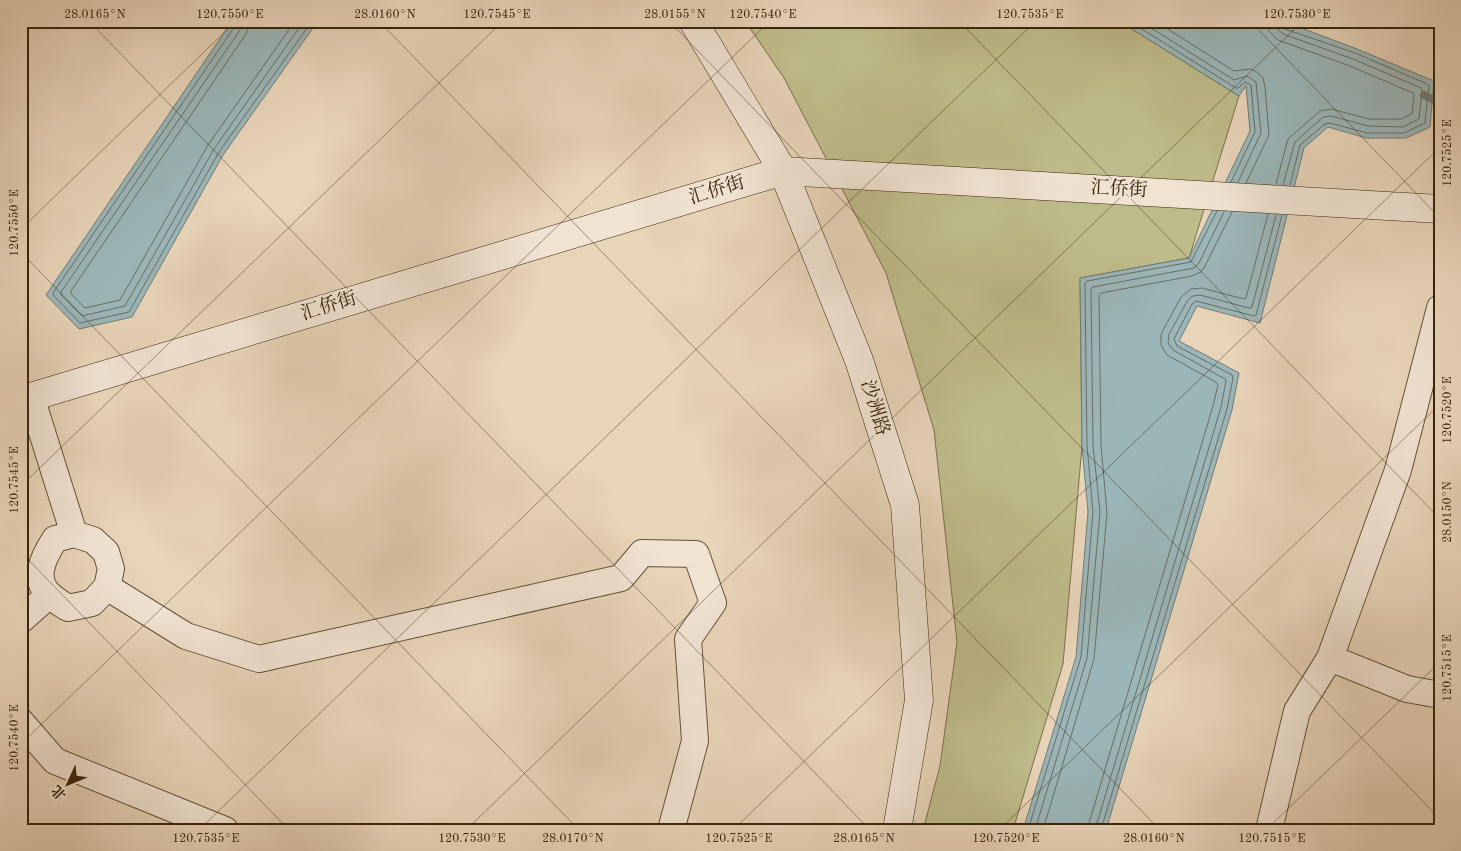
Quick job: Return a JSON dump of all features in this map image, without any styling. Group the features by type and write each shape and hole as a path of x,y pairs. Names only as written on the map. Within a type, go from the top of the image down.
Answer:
{"street":[{"name":"沙洲路","path":"693,21 783,171 859,360 905,505 919,700 896,830"},
{"name":"汇侨街","path":"26,398 783,171 1440,209"},
{"path":"1269,830 1297,710 1330,658 1398,470 1440,308"},
{"path":"26,398 74,534"},
{"path":"74,534 93,540 106,552 112,569 107,587 92,604 68,608 49,595 42,583 40,567 55,539 74,534"},
{"path":"107,587 186,636 258,659 620,578 642,553 696,554 713,603 688,638 695,741 671,830"},
{"path":"21,620 49,595"},
{"path":"1330,658 1407,689 1440,694"},
{"path":"21,722 56,761 225,830"}],"shaded area":[{"path":"745,21 1119,21 1239,96 1189,258 1080,278 1082,446 1063,664 1013,830 923,830 940,766 957,642 934,430 886,273 784,78"}],"water":[{"path":"232,21 318,21 223,155 132,317 79,329 46,295"},
{"path":"1119,21 1283,21 1434,81 1430,127 1406,138 1366,138 1328,127 1304,148 1260,323 1197,306 1179,341 1239,373 1232,410 1106,830 1023,830 1076,657 1088,512 1082,446 1080,278 1189,258 1250,131 1246,86 1239,96"}],"waterway":[{"path":"1424,95 1440,103"}]}
